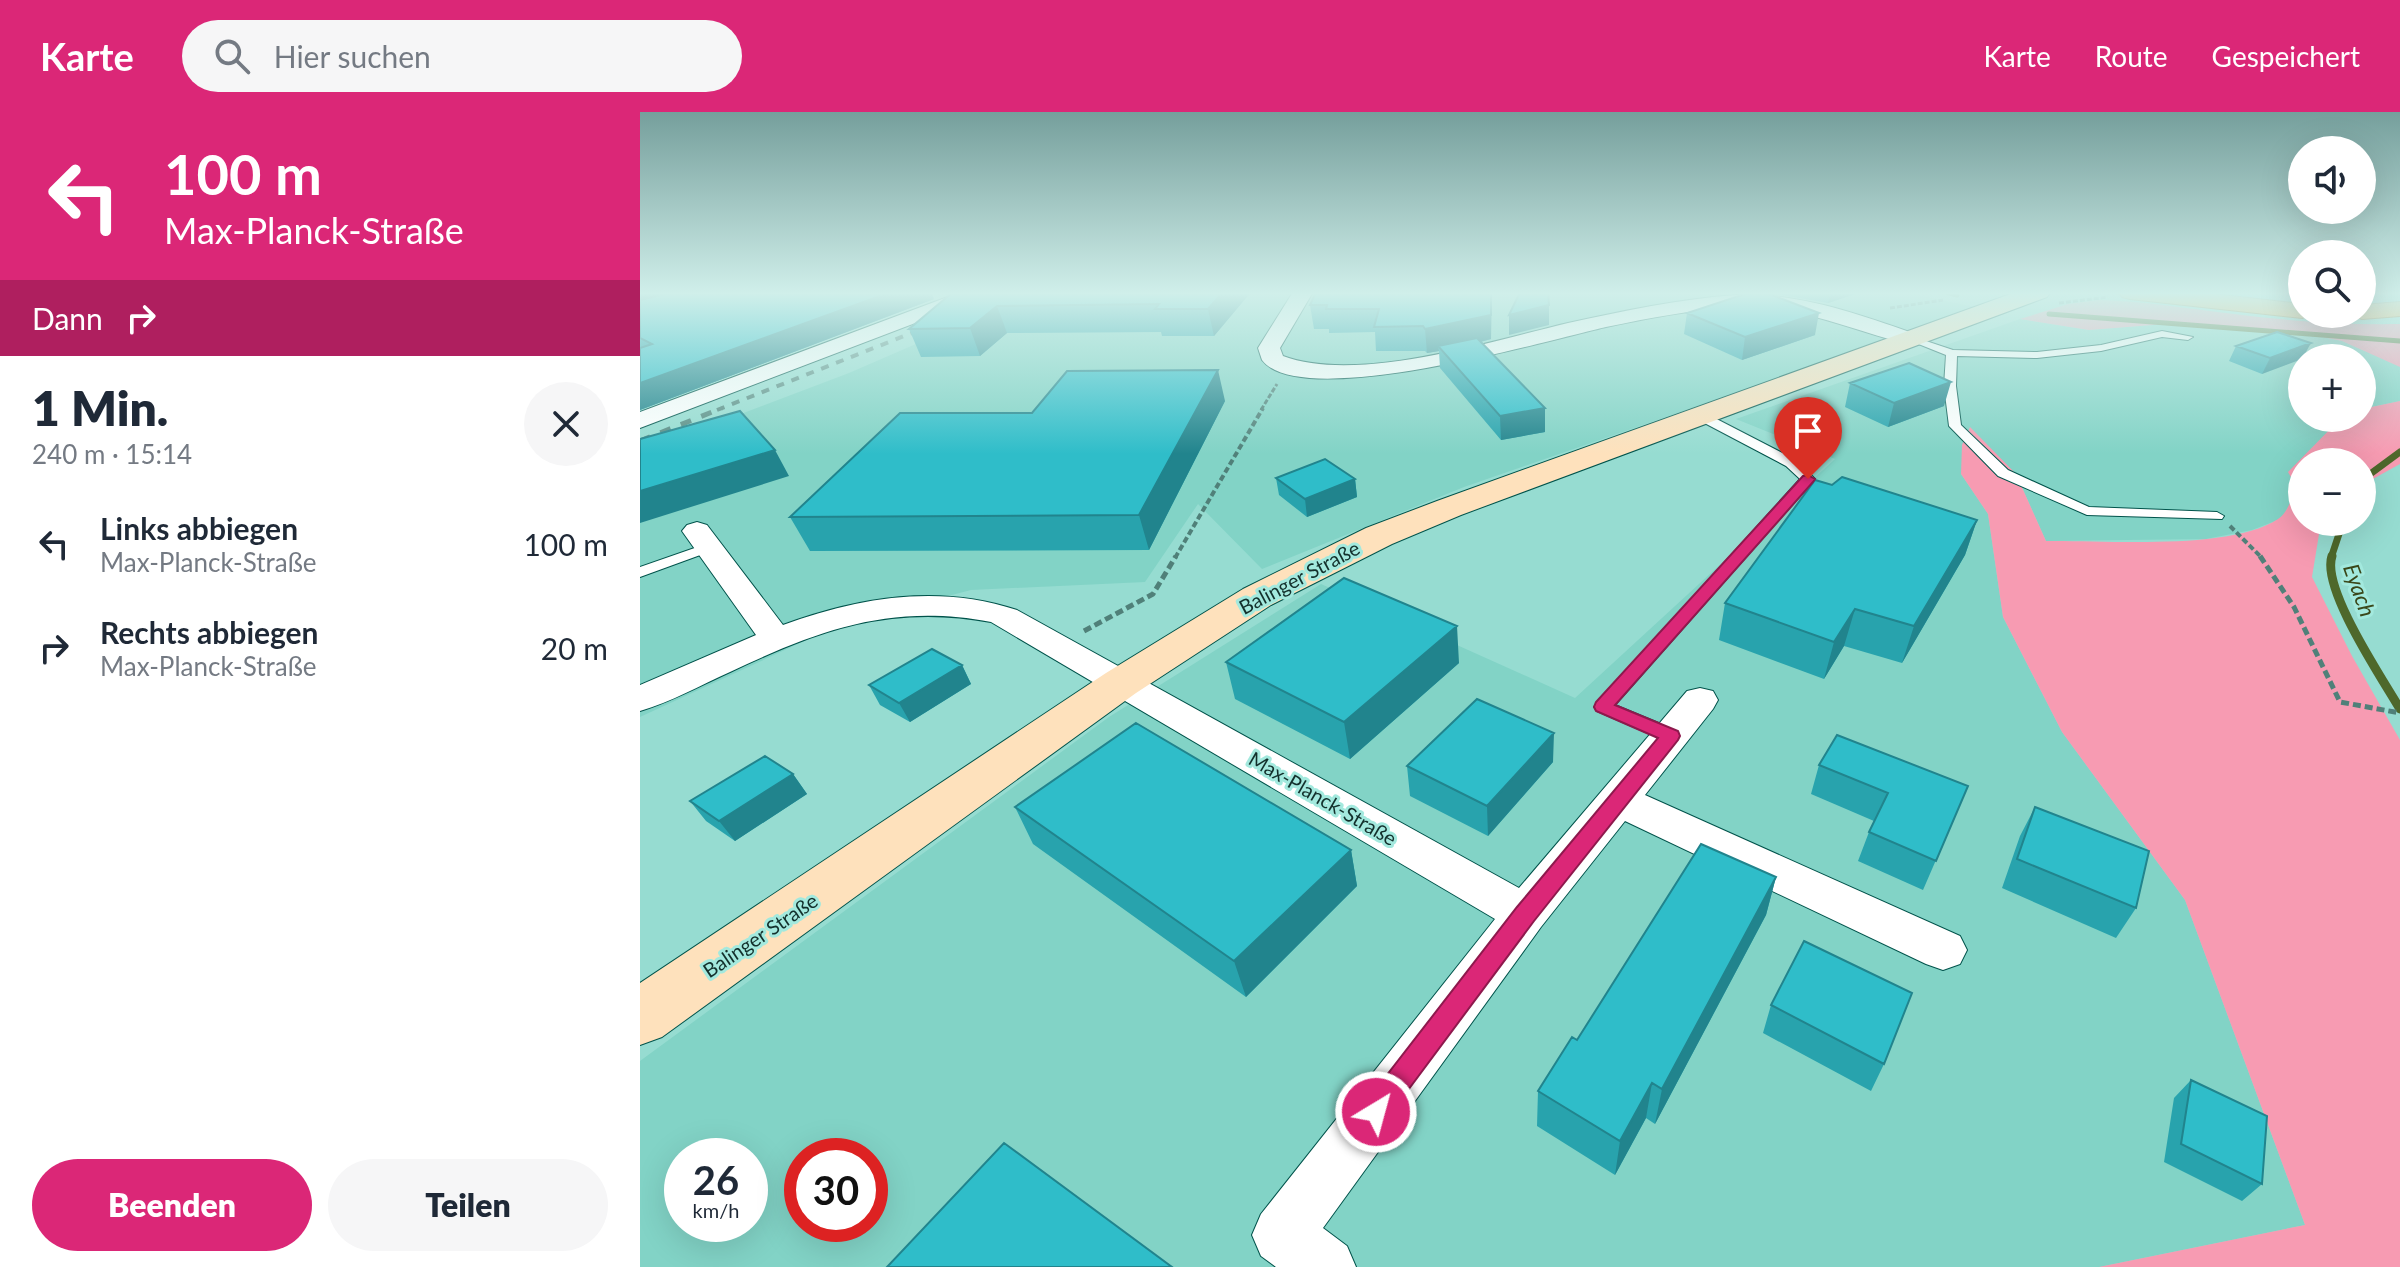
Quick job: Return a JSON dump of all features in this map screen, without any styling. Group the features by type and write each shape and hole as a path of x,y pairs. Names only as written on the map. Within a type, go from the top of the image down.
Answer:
{"main road":[{"name":"Balinger Straße","path":"640,1017 1121,683 1257,597 1379,536 1892,346"}],"street":[{"path":"640,421 837,346"},
{"path":"1270,346 1273,360 1288,367 1355,371 1433,363 1504,346"},
{"path":"703,539 777,640"},
{"name":"Max-Planck-Straße","path":"640,699 777,640 849,614 922,602 999,614 1525,914"},
{"path":"1326,1267 1282,1235 1525,914 1700,700"},
{"path":"1618,800 1943,950"}],"lane":[{"path":"1931,346 1952,353 2037,355 2110,346"},
{"path":"1952,353 1950,386 1955,426 2003,473 2087,511 2217,516"},
{"path":"1671,736 1603,707 1808,479 1791,463 1699,415"},
{"path":"640,572 703,539"}],"path":[{"path":"1058,645 1153,594 1288,367"},
{"path":"2217,516 2254,544 2294,608 2340,702 2400,713"}],"shaded area":[{"path":"912,346 1871,346 1464,487 1262,569 1198,504 1145,582 971,590 841,624 640,717 640,452 849,373"},
{"path":"1944,346 2288,346 2288,432 2331,432 2315,448 2288,448 2288,510 2283,518 2252,530 2206,539 2046,541 2016,474 1961,474 1988,514 2003,617 2062,732 2185,900 2305,1225 2099,1267 640,1267 640,1061 1109,717 1321,584 1575,698 1835,459 1736,419"},
{"path":"2376,346 2400,346 2400,367 2376,356"},
{"path":"2376,354 2400,364 2400,401 2376,406"},
{"path":"2400,401 2400,464 2376,477 2376,448 2312,448 2327,432 2376,432 2376,406"},
{"path":"1970,427 2016,474 2046,541 2166,542 2230,536 2257,529 2281,517 2287,509 2288,536 2319,536 2312,577 2400,740 2400,1267 2099,1267 2305,1225 2185,900 2062,732 2003,617 1988,514 1961,474 1962,445"}],"building":[{"path":"646,346 742,346 640,383 640,348"},
{"path":"1438,346 1485,346 1545,408 1500,416"},
{"path":"2236,346 2288,346 2288,351 2270,358"},
{"path":"1909,363 1951,382 1894,403 1850,383"},
{"path":"1218,370 1139,515 790,517 900,413 1032,413 1067,371"},
{"path":"740,411 775,450 640,491 640,439"},
{"path":"1325,459 1355,479 1305,499 1276,478"},
{"path":"1842,477 1977,520 1914,626 1855,609 1834,642 1725,603 1815,480 1832,485"},
{"path":"1344,578 1457,626 1344,722 1226,662"},
{"path":"932,649 962,665 899,703 869,685"},
{"path":"1477,699 1554,733 1487,806 1407,766"},
{"path":"1136,723 1351,850 1234,961 1015,807"},
{"path":"1837,735 1968,786 1936,861 1869,832 1888,793 1819,765"},
{"path":"765,756 793,774 719,821 690,801"},
{"path":"2035,807 2149,851 2136,908 2017,859"},
{"path":"1701,844 1776,877 1662,1089 1652,1083 1620,1141 1538,1091 1572,1037 1577,1040"},
{"path":"1804,941 1912,993 1884,1064 1771,1005"},
{"path":"2191,1080 2267,1116 2262,1184 2181,1144"},
{"path":"1004,1143 1172,1267 887,1267"}],"waterway":[{"name":"Eyach","path":"2376,470 2400,452"},
{"name":"Eyach","path":"2331,558 2338,536"},
{"name":"Eyach","path":"2332,556 2335,589 2344,610 2400,709"}],"railway":[{"path":"719,409 879,346"},
{"path":"640,441 719,409"}],"route":[{"path":"1376,1112 1525,914 1671,736 1603,707 1808,479"}]}
